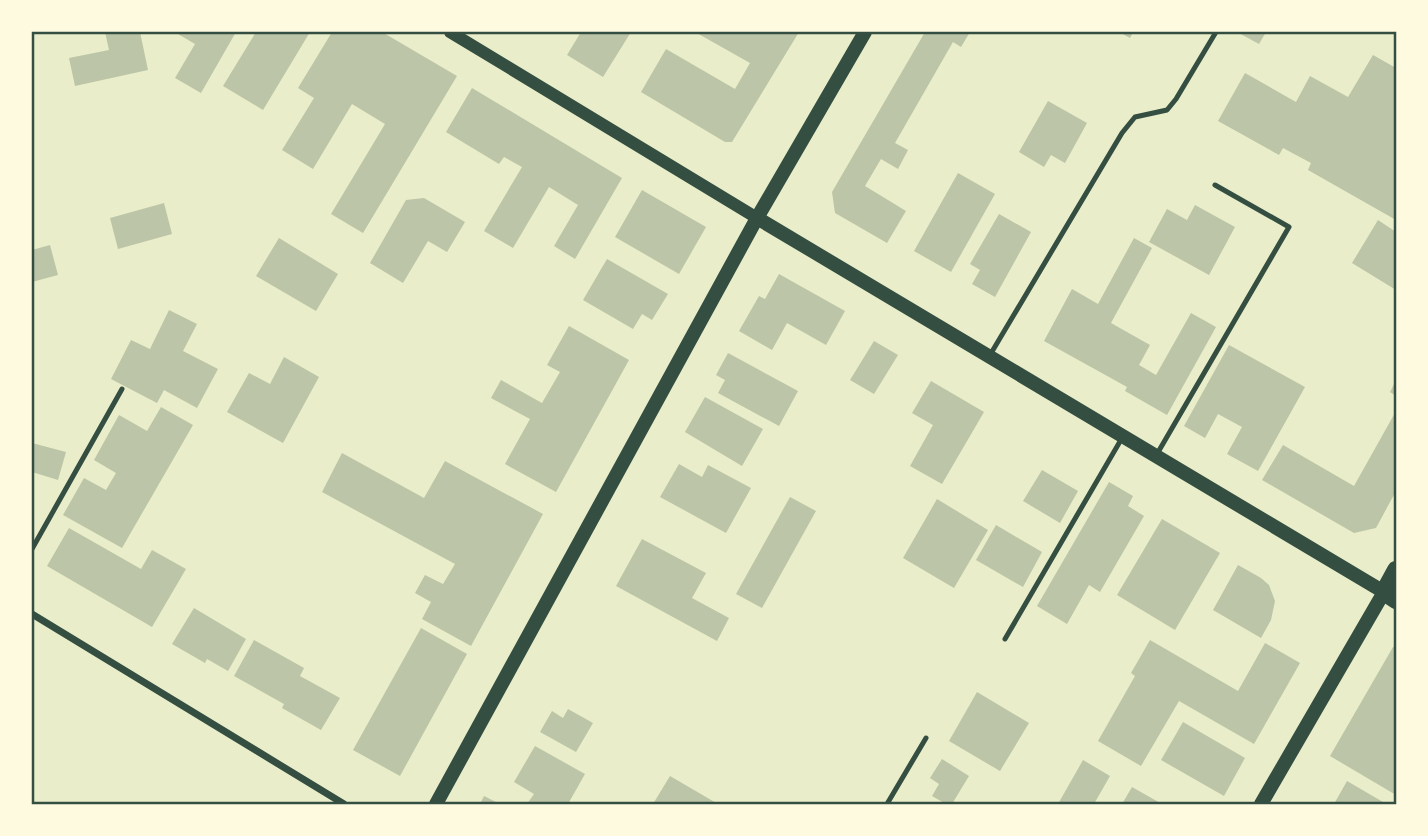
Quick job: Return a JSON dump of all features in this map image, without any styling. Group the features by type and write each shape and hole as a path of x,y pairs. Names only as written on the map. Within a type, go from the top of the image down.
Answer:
{"main road":[{"path":"436,804 757,218 865,32"},
{"path":"757,218 1390,596"},
{"path":"1261,804 1390,596 1396,570"}],"street":[{"path":"450,32 757,218"},
{"path":"32,614 344,804"}],"lane":[{"path":"988,357 1122,133 1135,117 1167,110 1172,105 1216,32"},
{"path":"1155,457 1289,227 1215,185"},
{"path":"32,550 122,389"},
{"path":"1004,639 1122,438"},
{"path":"887,804 926,738"}],"building":[{"path":"105,32 140,32 148,70 75,86 69,58 109,50"},
{"path":"236,32 201,93 175,78 195,44 178,34"},
{"path":"256,32 310,32 263,110 223,86"},
{"path":"332,32 382,32 457,76 363,233 331,214 385,124 352,104 313,169 282,150 314,98 298,88"},
{"path":"581,32 631,32 603,77 567,55"},
{"path":"695,32 799,32 732,142 725,142 641,92 666,49 735,89 750,63"},
{"path":"925,32 970,32 961,47 953,42 895,143 908,150 898,169 881,159 865,186 906,211 887,243 835,213 832,192"},
{"path":"1119,32 1133,32 1130,38"},
{"path":"1237,32 1266,32 1259,44"},
{"path":"1373,55 1396,68 1396,220 1308,170 1311,163 1283,148 1279,155 1218,121 1245,73 1296,102 1310,76 1348,97"},
{"path":"472,88 622,178 575,259 554,246 578,205 549,187 513,248 484,231 522,167 504,157 499,164 446,132"},
{"path":"1048,101 1087,123 1065,163 1051,155 1044,167 1019,152"},
{"path":"958,173 995,194 951,272 914,251"},
{"path":"642,190 706,227 679,274 615,237"},
{"path":"424,198 465,222 447,252 428,241 403,283 370,263 406,200"},
{"path":"164,203 172,234 118,249 110,218"},
{"path":"1195,205 1235,227 1209,275 1149,242 1167,209 1187,220"},
{"path":"999,214 1031,232 995,297 972,284 980,270 970,264"},
{"path":"1378,220 1396,232 1396,290 1352,263"},
{"path":"279,238 338,274 316,311 256,276"},
{"path":"1134,238 1152,248 1111,323 1150,345 1139,365 1156,375 1191,313 1216,327 1167,415 1125,391 1127,387 1044,341 1072,289 1098,304"},
{"path":"50,245 58,275 32,282 32,250"},
{"path":"607,259 668,294 652,320 642,314 633,329 583,300"},
{"path":"779,274 845,311 826,345 787,323 772,350 739,331 759,296 765,299"},
{"path":"169,310 197,324 183,351 218,369 197,408 164,390 157,403 111,379 131,340 150,349"},
{"path":"569,326 629,360 556,492 505,464 530,419 491,398 501,380 542,403 560,372 547,365"},
{"path":"874,341 898,355 874,394 850,380"},
{"path":"1229,345 1305,387 1258,471 1227,454 1242,427 1218,414 1205,438 1184,426"},
{"path":"728,353 798,391 779,426 718,393 725,380 716,375"},
{"path":"284,357 319,377 283,443 227,412 249,373 270,384"},
{"path":"1396,380 1396,396 1390,392"},
{"path":"931,381 984,412 942,484 910,466 933,425 912,413"},
{"path":"705,397 763,429 742,466 685,432"},
{"path":"161,407 193,425 122,548 63,515 84,478 106,490 116,473 94,460 119,415 147,431"},
{"path":"1396,411 1396,491 1376,528 1354,533 1262,480 1283,445 1354,486"},
{"path":"32,443 66,452 58,480 32,472"},
{"path":"342,453 424,498 445,461 543,514 471,646 422,619 431,602 415,593 425,575 443,584 455,564 322,492"},
{"path":"679,464 702,477 708,465 751,488 726,533 660,497"},
{"path":"1042,470 1078,491 1060,523 1023,501"},
{"path":"1109,482 1133,496 1128,506 1144,516 1100,592 1089,585 1067,624 1037,606"},
{"path":"790,497 816,511 762,608 736,594"},
{"path":"937,499 988,530 954,588 903,558"},
{"path":"1162,519 1220,553 1175,630 1117,595"},
{"path":"996,525 1042,552 1023,587 976,560"},
{"path":"69,528 141,569 152,550 186,569 152,627 47,566"},
{"path":"642,539 706,573 692,598 729,618 717,641 616,586"},
{"path":"1238,565 1269,585 1275,601 1271,620 1261,638 1213,610"},
{"path":"194,608 246,639 228,671 207,659 205,663 172,644"},
{"path":"421,628 467,654 400,776 353,750"},
{"path":"254,640 304,668 300,676 340,698 321,730 282,708 284,704 234,676"},
{"path":"1150,640 1238,691 1265,643 1300,663 1254,744 1179,701 1141,766 1098,741 1135,676 1131,673"},
{"path":"1396,646 1396,795 1330,756"},
{"path":"977,692 1029,723 1000,771 949,741"},
{"path":"568,709 593,723 576,752 540,732 552,711 563,718"},
{"path":"1183,722 1245,758 1224,796 1161,760"},
{"path":"535,746 585,774 568,804 527,804 534,794 514,782"},
{"path":"942,759 969,776 952,804 946,804 932,796 939,784 930,778"},
{"path":"1083,760 1110,776 1094,804 1058,804"},
{"path":"670,776 718,804 653,804"},
{"path":"1347,781 1383,802 1382,804 1334,804"},
{"path":"1132,787 1162,804 1122,804"},
{"path":"484,796 500,804 480,804"}]}
